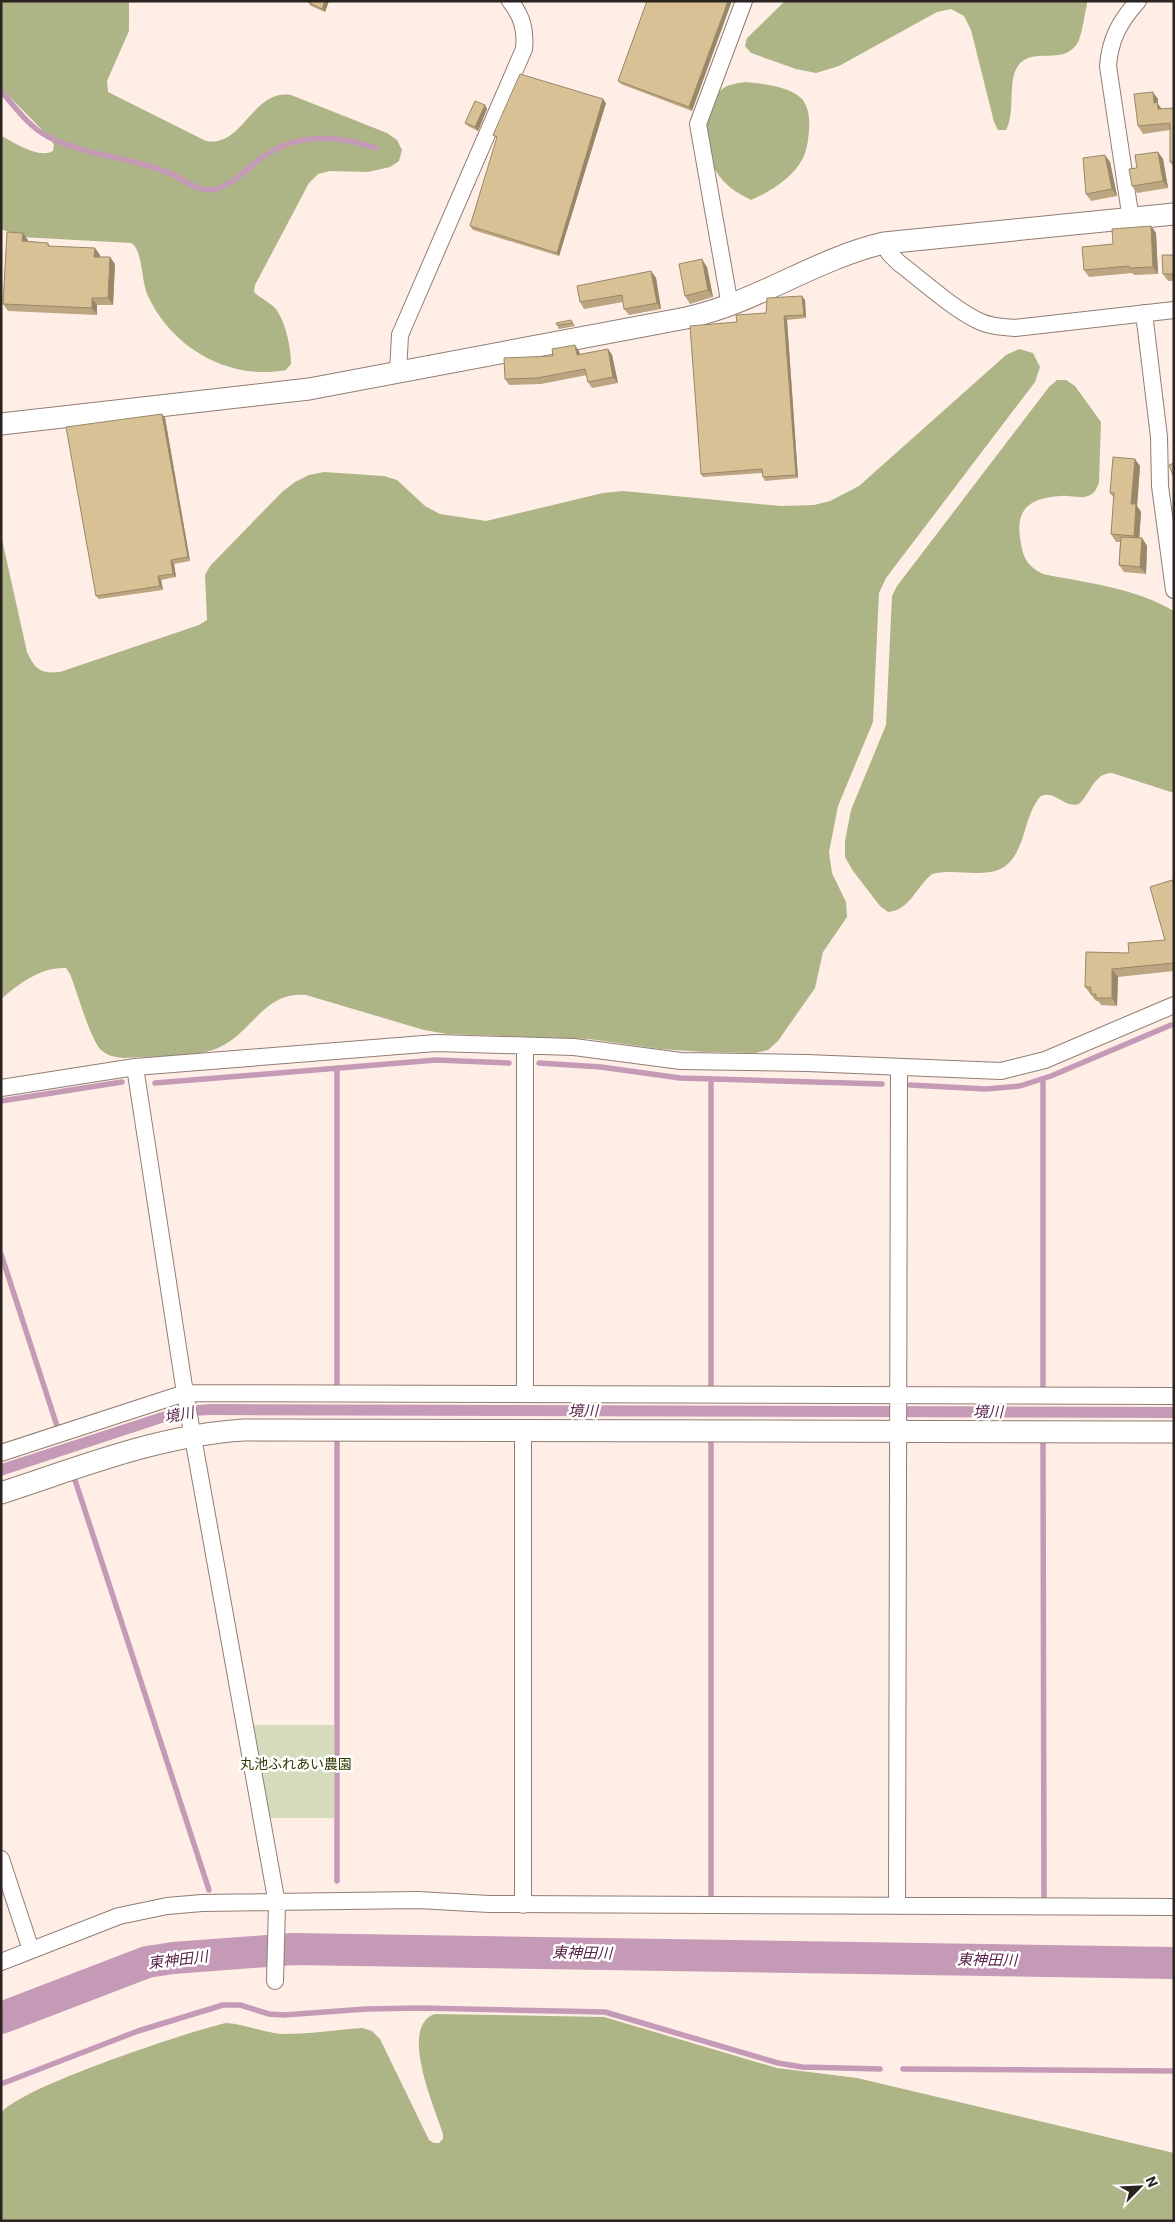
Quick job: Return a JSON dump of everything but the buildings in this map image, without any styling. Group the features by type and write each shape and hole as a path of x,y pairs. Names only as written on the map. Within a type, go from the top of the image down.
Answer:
{"street":[{"path":"398,372 400,335 524,49 525,34 522,20 510,1"},
{"path":"730,306 698,124 744,1"},
{"path":"1132,220 1108,66 1109,48 1115,32 1124,17 1138,1"},
{"path":"1,424 309,389 686,318 730,306 849,252 884,243 1132,220 1174,214"},
{"path":"884,243 889,253 899,263 966,313 981,322 998,327 1015,328 1174,310"},
{"path":"1144,313 1159,437 1160,486 1174,590"},
{"path":"1,1088 135,1067 436,1043 588,1048 681,1061 986,1071 1016,1069 1045,1060 1174,1005"},
{"path":"525,1046 525,1394"},
{"path":"135,1067 186,1397 277,1909 275,1981"},
{"path":"897,1906 899,1067"},
{"path":"1,1453 186,1397 525,1394 897,1398 1174,1396"},
{"path":"1,1493 145,1446 192,1428 253,1430 523,1430 897,1426 1174,1432"},
{"path":"523,1430 523,1904"},
{"path":"1,1859 31,1950"},
{"path":"1,1962 119,1916 151,1908 202,1903 277,1909 418,1900 523,1904 1174,1907"}],"green space":[{"path":"1,1 129,1 129,31 107,81 108,92 206,141 219,141 229,136 266,101 278,96 291,95 387,133 397,140 402,150 399,161 390,167 368,172 330,171 318,174 309,183 255,285 254,292 276,309 283,321 291,358 291,364 286,370 265,372 244,370 224,365 205,357 187,345 158,315 146,290 138,252 131,243 21,237 1,229 1,136 34,152 47,153 53,151 54,145 50,138 1,88"},
{"path":"785,1 1087,1 1087,5 1079,40 1073,48 1066,53 1058,55 1032,57 1024,60 1018,66 1013,80 1009,123 1006,130 998,130 994,122 971,30 964,16 951,9 937,12 839,66 816,73 796,69 751,53 745,46 747,38"},
{"path":"746,82 775,86 796,94 806,105 809,122 806,150 798,167 780,184 751,200 731,188 719,176 712,162 707,141 708,118 715,98 727,86"},
{"path":"1019,349 1033,353 1040,367 1035,382 886,578 879,593 873,722 838,806 829,852 832,873 846,902 847,917 823,952 815,988 778,1041 768,1050 755,1053 704,1052 660,1049 589,1039 447,1034 424,1030 306,995 279,999 268,1006 240,1033 218,1048 197,1054 123,1058 106,1054 97,1044 92,1036 70,974 66,968 56,968 39,973 23,982 1,999 1,535 27,652 39,669 48,672 60,672 199,625 207,620 205,575 210,566 282,492 295,482 309,475 324,472 384,476 397,480 425,506 440,514 486,521 603,493 623,491 781,506 814,505 830,501 859,486 1006,355"},
{"path":"1057,380 1066,380 1075,386 1101,422 1099,482 1094,492 1088,496 1047,498 1029,505 1023,512 1020,520 1020,540 1023,553 1031,566 1043,574 1127,592 1159,603 1174,611 1174,793 1112,773 1101,776 1079,804 1069,804 1051,795 1041,796 1034,805 1017,851 1011,861 1002,868 983,873 946,872 932,874 907,903 895,911 888,912 880,906 853,871 845,857 845,841 851,810 886,725 892,596 897,586 1049,387"},
{"name":"丸池ふれあい農園","path":"250,1725 334,1725 334,1818 267,1818"},
{"path":"435,2014 604,2017 777,2068 857,2078 1174,2153 1174,2221 1,2221 1,2113 15,2102 71,2075 177,2037 226,2023 283,2034 362,2028 372,2031 380,2039 429,2140 439,2143 443,2139 443,2134 427,2088 419,2050 420,2034 424,2022"}],"water":[{"name":"境川","path":"210,1404 1174,1407 1174,1418 189,1416 168,1421 1,1476 1,1464 165,1411 187,1406"}],"waterway":[{"path":"1,91 28,122 40,132 61,143 137,162 173,175 191,185 209,190 222,187 234,180 274,150 302,140 316,138 346,140 376,148"},
{"path":"910,1085 986,1089 1020,1086 1051,1076 1171,1025"},
{"path":"155,1083 436,1060 509,1063"},
{"path":"539,1063 601,1067 680,1078 882,1084"},
{"path":"337,1068 337,1388"},
{"path":"711,1079 711,1390"},
{"path":"1043,1079 1043,1391"},
{"path":"1,1101 122,1082"},
{"path":"1,1254 58,1429"},
{"path":"337,1441 337,1881"},
{"path":"711,1442 711,1900"},
{"path":"1043,1443 1044,1901"},
{"path":"75,1480 209,1890"},
{"name":"東神田川","path":"1,2018 147,1962 173,1958 293,1949 1174,1963"},
{"path":"1,2084 138,2031 223,2005 240,2005 269,2014 284,2015 366,2009 421,2008 605,2012 778,2063 802,2067 880,2069"},
{"path":"903,2069 1174,2071"}]}
